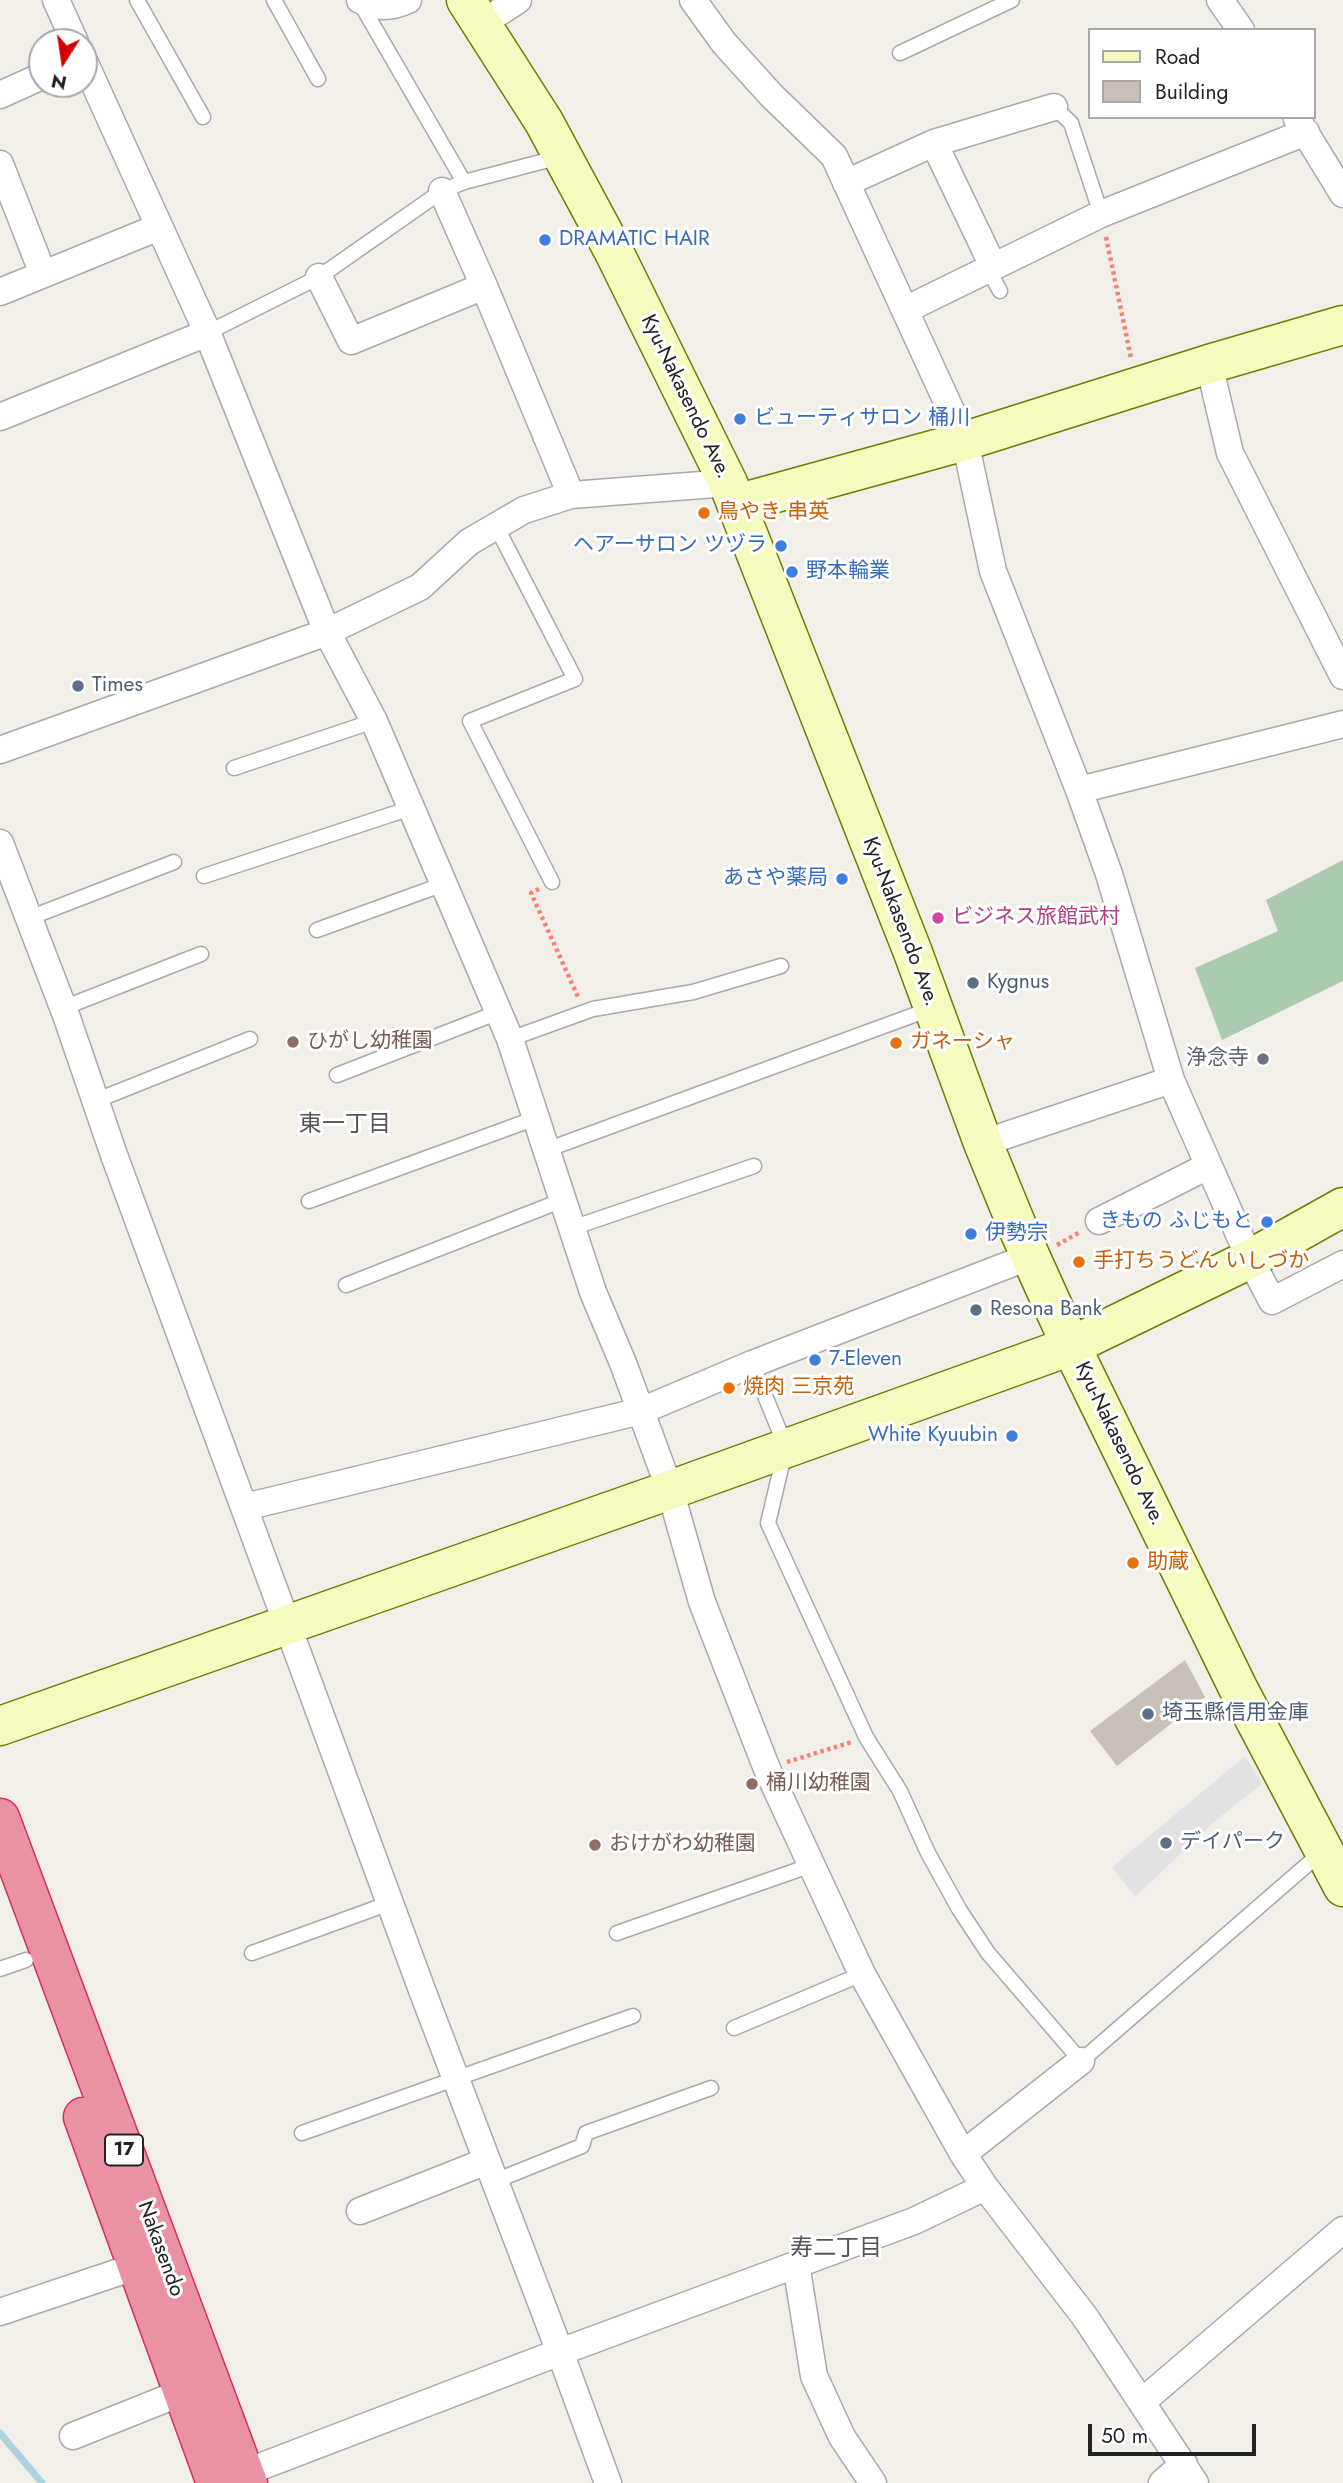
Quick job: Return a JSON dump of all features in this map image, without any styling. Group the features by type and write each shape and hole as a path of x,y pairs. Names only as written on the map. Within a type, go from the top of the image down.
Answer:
{"highway":[{"name":"Nakasendo","path":"0,1818 236,2480"},
{"name":"Nakasendo","path":"0,1891 13,1964 137,2266 183,2392 236,2480"}],"main road":[{"name":"Kyu-Nakasendo Ave.","path":"474,12 544,122 614,252 732,494 934,1008 983,1143 1031,1258 1071,1346 1238,1688 1334,1860"},
{"path":"732,494 965,441 1343,325"},
{"path":"0,1726 1071,1346 1250,1259 1343,1207"}],"street":[{"path":"56,0 69,28"},
{"path":"359,0 373,6 396,6 408,0"},
{"path":"474,12 518,0"},
{"path":"693,0 724,43 771,95 834,156 965,441 993,571 1109,874 1171,1080 1250,1259 1272,1301 1343,1264"},
{"path":"1220,0 1240,28"},
{"path":"0,95 28,82"},
{"path":"98,92 208,333 327,632 373,722 510,1039 593,1292 670,1490 702,1602 767,1769 862,1974 963,2154 985,2187 1085,2316 1190,2474 1163,2483"},
{"path":"846,183 934,143 1055,107"},
{"path":"905,310 994,276 1101,214 1301,125 1343,194"},
{"path":"934,143 994,276"},
{"path":"0,164 43,274"},
{"path":"453,186 484,286 571,495"},
{"path":"0,292 159,226"},
{"path":"319,277 351,341 484,286"},
{"path":"0,417 208,333"},
{"path":"1209,364 1230,453 1343,676"},
{"path":"0,750 327,632 420,587 470,542 524,510 571,495 732,494"},
{"path":"1079,790 1343,724"},
{"path":"0,842 390,1903 608,2483"},
{"path":"983,1143 1171,1080"},
{"path":"1098,1221 1208,1166"},
{"path":"244,1507 641,1411 752,1364 1031,1258"},
{"path":"963,2154 1081,2062"},
{"path":"360,2211 491,2171"},
{"path":"236,2480 560,2352 914,2221 985,2187"},
{"path":"1143,2401 1343,2230"},
{"path":"796,2264 814,2376 842,2437 873,2483"},
{"path":"0,2312 137,2266"},
{"path":"74,2436 183,2392"}],"lane":[{"path":"137,0 203,117"},
{"path":"274,0 318,79"},
{"path":"359,0 453,186"},
{"path":"900,53 1012,0"},
{"path":"1055,107 1071,123 1101,214"},
{"path":"208,333 319,277 453,186 562,157"},
{"path":"496,526 575,679 470,722 552,882"},
{"path":"234,768 373,722"},
{"path":"204,876 411,808"},
{"path":"29,918 173,862"},
{"path":"317,930 443,884"},
{"path":"63,1008 201,954"},
{"path":"510,1039 585,1012 693,992 781,966"},
{"path":"546,1150 934,1008"},
{"path":"337,1074 499,1012"},
{"path":"96,1101 250,1039"},
{"path":"309,1201 536,1118"},
{"path":"572,1228 754,1166"},
{"path":"346,1285 563,1200"},
{"path":"752,1364 786,1447 768,1523 866,1737 900,1791 928,1853 959,1909 988,1953 1081,2062 1334,1860"},
{"path":"617,1933 812,1865"},
{"path":"252,1952 390,1903"},
{"path":"734,2028 862,1974"},
{"path":"302,2133 633,2016"},
{"path":"491,2171 582,2146 586,2133 711,2088"}],"path":[{"path":"1101,214 1136,387"},
{"path":"552,882 531,893 585,1012"},
{"path":"1031,1258 1098,1221"},
{"path":"767,1769 866,1737"}],"green space":[{"path":"1343,860 1343,981 1222,1040 1195,968 1278,931 1266,900"}],"shaded area":[{"name":"デイパーク","path":"1245,1756 1262,1784 1216,1820 1135,1897 1112,1867"}],"building":[{"name":"埼玉縣信用金庫","path":"1185,1660 1205,1697 1117,1766 1090,1731"}],"waterway":[{"path":"0,2433 42,2483"}],"place":[{"name":"DRAMATIC HAIR","path":"545,240"},
{"name":"ビューティサロン 桶川","path":"740,419"},
{"name":"鳥やき 串英","path":"704,513"},
{"name":"ヘアーサロン ツヅラ","path":"781,546"},
{"name":"野本輪業","path":"792,572"},
{"name":"Times","path":"78,686"},
{"name":"あさや薬局","path":"842,879"},
{"name":"ビジネス旅館武村","path":"938,918"},
{"name":"Kygnus","path":"973,983"},
{"name":"ひがし幼稚園","path":"293,1042"},
{"name":"ガネーシャ","path":"896,1043"},
{"name":"浄念寺","path":"1263,1059"},
{"name":"きもの ふじもと","path":"1267,1222"},
{"name":"伊勢宗","path":"971,1234"},
{"name":"手打ちうどん いしづか","path":"1079,1262"},
{"name":"Resona Bank","path":"976,1310"},
{"name":"7-Eleven","path":"815,1360"},
{"name":"焼肉 三京苑","path":"729,1388"},
{"name":"White Kyuubin","path":"1012,1436"},
{"name":"助蔵","path":"1133,1563"},
{"name":"埼玉縣信用金庫","path":"1148,1714"},
{"name":"桶川幼稚園","path":"752,1784"},
{"name":"デイパーク","path":"1166,1843"},
{"name":"おけがわ幼稚園","path":"595,1845"}],"district":[{"name":"東一丁目","path":"345,1125"},
{"name":"寿二丁目","path":"836,2249"}]}
